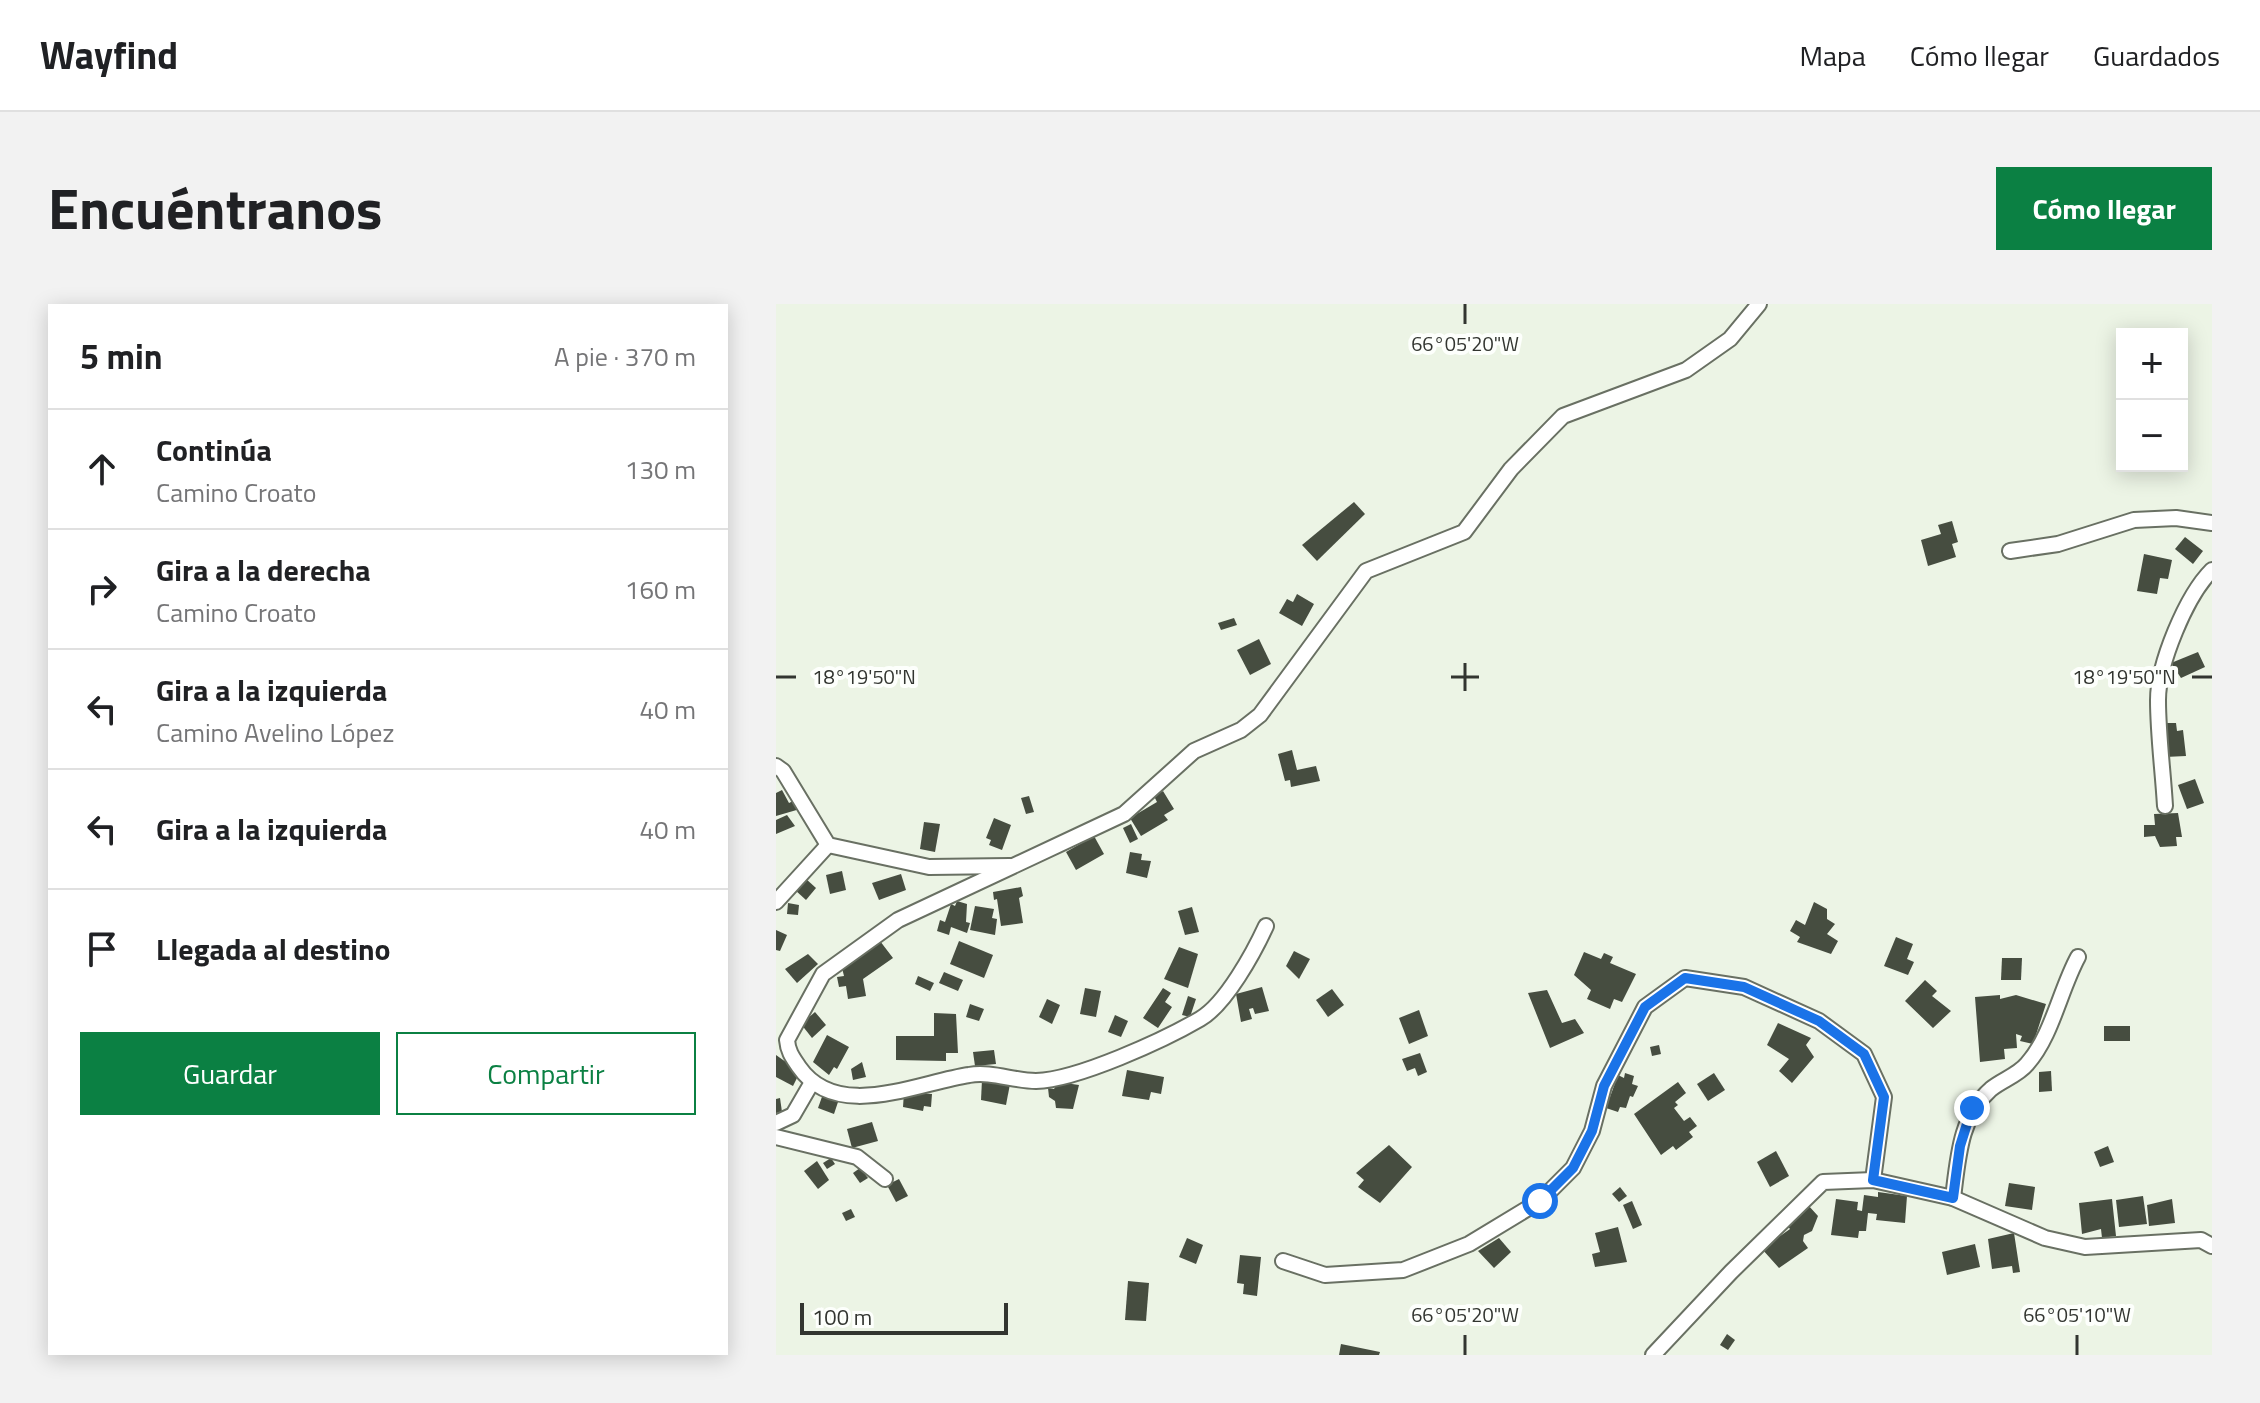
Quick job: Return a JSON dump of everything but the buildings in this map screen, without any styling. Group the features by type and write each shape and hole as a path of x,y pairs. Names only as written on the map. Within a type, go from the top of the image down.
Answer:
{"street":[{"path":"1266,926 1248,965 1203,1018 1103,1064 1037,1081 973,1074 868,1096 840,1094 811,1084 788,1050 787,1040 823,974 898,920 1124,814 1194,751 1241,730 1260,715 1366,571 1464,532 1511,469 1563,416 1686,370 1730,339 1759,304"},
{"path":"2010,551 2058,544 2134,520 2176,518 2212,523"},
{"path":"2165,806 2158,696 2175,631 2200,582 2212,570"},
{"path":"776,766 783,771 828,845 929,867 1017,866"},
{"path":"776,902 828,845"},
{"path":"1953,1198 1960,1146 1972,1108 1992,1088 2026,1066 2040,1045 2078,957"},
{"path":"1283,1261 1325,1275 1403,1270 1469,1244 1540,1201 1573,1168 1592,1131 1604,1086 1645,1007 1685,978 1744,987 1819,1021 1864,1054 1884,1097 1873,1180"},
{"path":"776,1123 793,1115 811,1084"},
{"path":"776,1137 857,1157 885,1179"},
{"path":"1653,1355 1731,1272 1823,1182 1873,1180 1953,1198 2045,1238 2085,1247 2201,1240 2212,1246"}],"route":[{"path":"1540,1201 1573,1168 1592,1131 1604,1086 1645,1007 1685,978 1744,987 1819,1021 1864,1054 1884,1097 1873,1180 1953,1198 1960,1146 1972,1108"}]}
